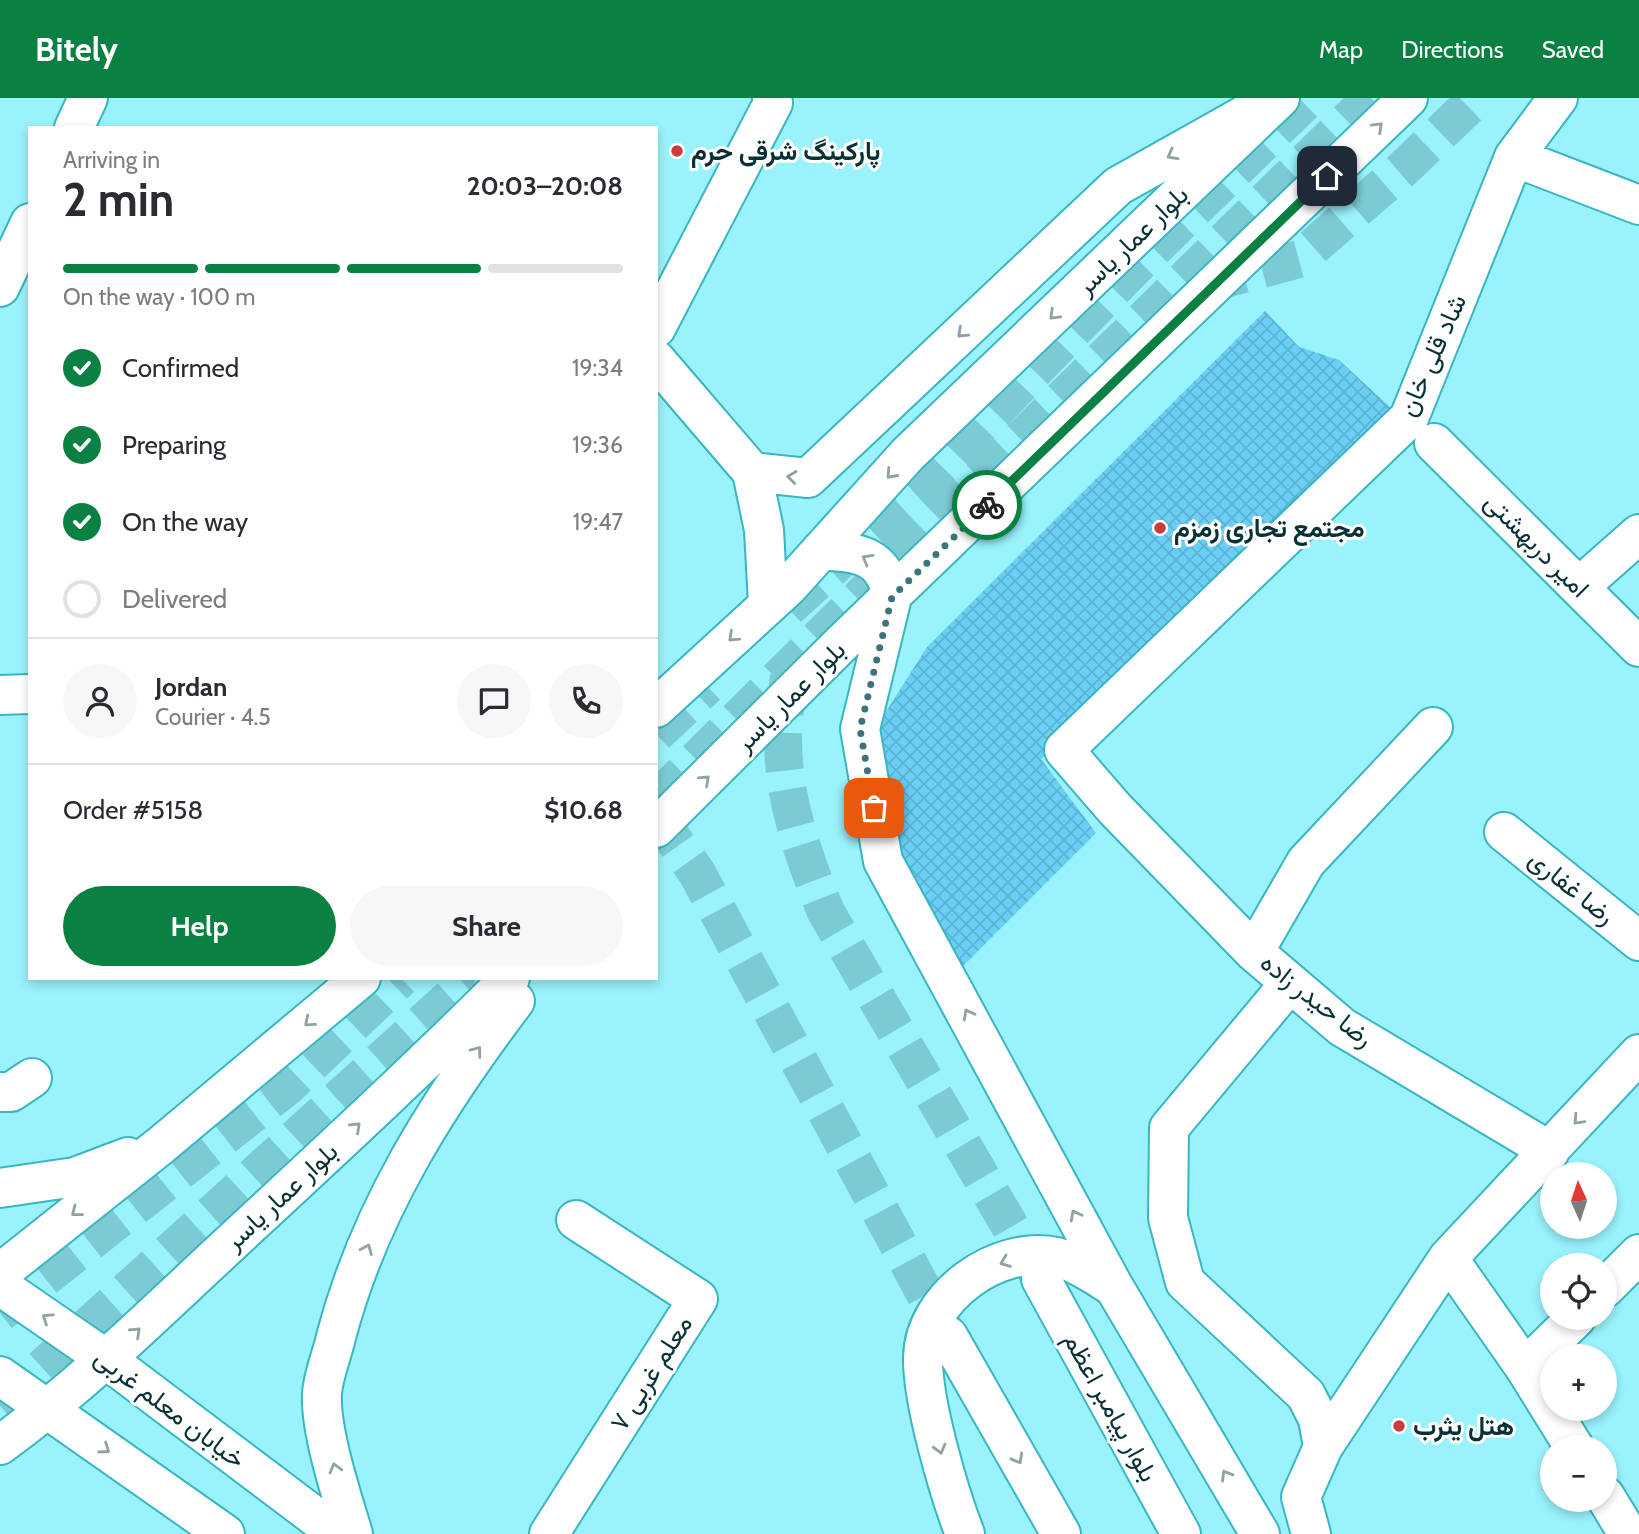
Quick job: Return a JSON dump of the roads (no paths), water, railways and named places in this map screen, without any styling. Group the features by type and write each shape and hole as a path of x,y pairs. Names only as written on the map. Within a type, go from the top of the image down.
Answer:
{"main road":[{"path":"75,126 88,98"},
{"path":"658,324 773,103 772,98"},
{"path":"752,472 808,478 1118,186 1274,98"},
{"name":"بلوار عمار یاسر","path":"658,706 768,604 908,454 1280,98"},
{"name":"بلوار عمار یاسر","path":"658,826 1408,98"},
{"name":"شاد قلی خان","path":"1115,809 1064,750 1409,418 1514,157 1559,98"},
{"path":"1514,157 1639,205"},
{"path":"0,287 28,227"},
{"path":"658,361 752,472 764,530 768,604"},
{"name":"امیر دربهشتی","path":"1434,443 1639,647"},
{"path":"1579,587 1639,534"},
{"path":"821,550 862,554 879,566 889,582 892,597 860,729 883,860 1114,1287 1260,1534"},
{"path":"0,695 28,694"},
{"path":"1254,952 1306,863 1433,727"},
{"name":"رضا حیدر زاده","path":"1115,809 1254,952 1342,1027 1550,1151"},
{"name":"رضا غفاری","path":"1504,832 1639,941"},
{"path":"0,1273 160,1146 359,980"},
{"name":"بلوار عمار یاسر","path":"0,1445 49,1410 106,1359 414,1073 508,980"},
{"path":"352,1534 330,1451 322,1394 348,1293 399,1174 459,1074 530,980"},
{"path":"1290,983 1169,1128 1168,1218 1185,1282 1307,1395 1318,1419 1322,1447"},
{"path":"1311,1534 1301,1497 1322,1447 1448,1258 1550,1151 1633,1074"},
{"path":"0,1188 75,1177 160,1146"},
{"name":"معلم غربی ۷","path":"549,1534 698,1299 576,1220"},
{"path":"1617,1277 1639,1254"},
{"path":"965,1534 956,1512 930,1412 923,1356 933,1316 961,1283 1011,1258 1056,1257 1114,1287"},
{"path":"1448,1258 1525,1368 1567,1435"},
{"name":"بلوار پیامبر اعظم","path":"1041,1279 1181,1534"},
{"name":"خیابان معلم غربی","path":"0,1286 106,1359 338,1534"},
{"path":"1525,1368 1564,1330"},
{"path":"948,1336 1061,1534"},
{"path":"0,1376 225,1534"},
{"path":"1615,1512 1628,1534"}],"tunnel":[{"path":"788,608 923,485 1136,266 1309,98"},
{"path":"658,798 949,509 1371,98"},
{"path":"1207,284 1299,259 1404,168 1477,98"},
{"path":"789,676 783,740 787,784 796,828 826,912 1041,1279"},
{"path":"658,732 707,686"},
{"path":"658,818 697,873 948,1336"},
{"path":"0,1313 288,1086 399,980"},
{"path":"0,1406 470,980"}],"place":[{"name":"پارکینگ شرقی حرم","path":"677,151"},
{"name":"مجتمع تجاری زمزم","path":"1160,528"},
{"name":"هتل یثرب","path":"1399,1426"}]}
